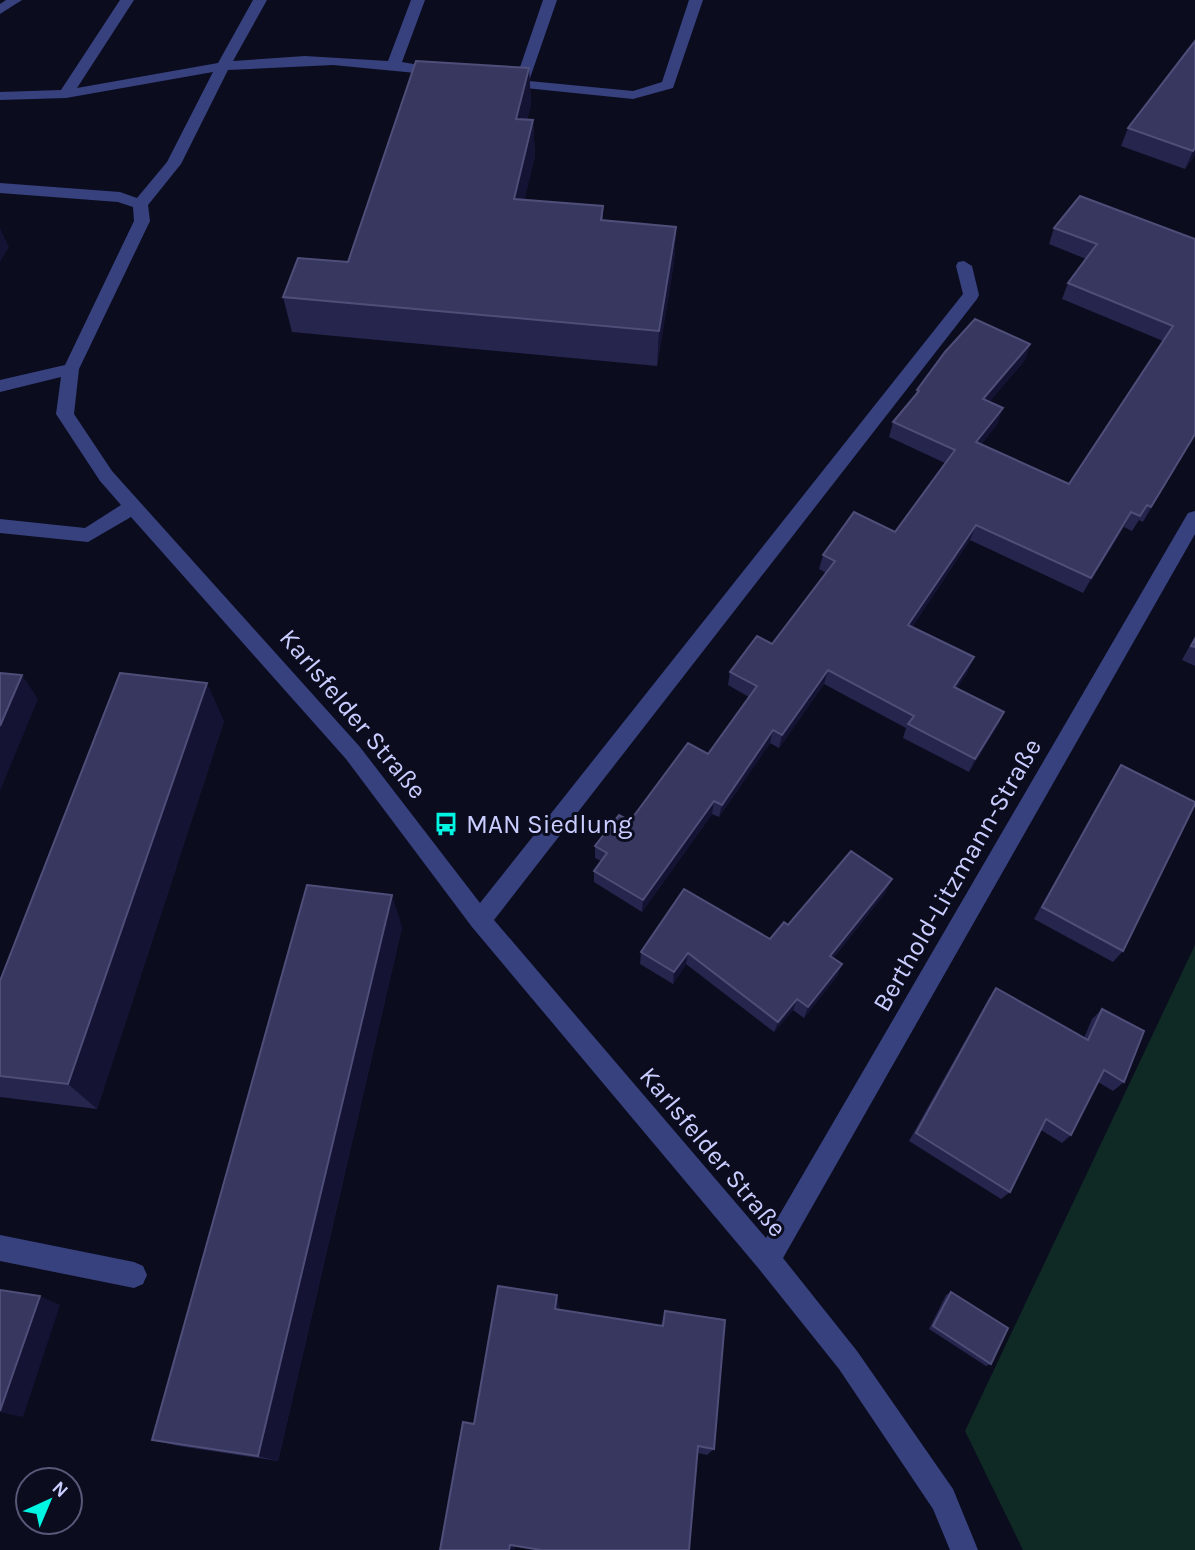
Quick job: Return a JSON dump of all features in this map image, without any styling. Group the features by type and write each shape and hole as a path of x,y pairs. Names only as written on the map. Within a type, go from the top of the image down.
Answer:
{"street":[{"path":"0,10 15,0"},
{"path":"66,94 127,0"},
{"path":"0,188 120,197 140,204 174,164 222,66 260,0"},
{"path":"394,64 418,0"},
{"path":"521,84 550,0"},
{"path":"489,81 633,95 668,85 696,0"},
{"path":"0,96 10,98 66,94 222,66 298,61 394,64 454,75"},
{"name":"Karlsfelder Straße","path":"140,204 142,221 71,369 65,414 106,476 352,753 480,920 768,1260 848,1360 943,1499 964,1550"},
{"path":"480,920 971,295 964,266"},
{"path":"0,386 71,369"},
{"path":"0,526 88,535 134,506"},
{"name":"Berthold-Litzmann-Straße","path":"768,1260 1195,518"},
{"path":"0,1248 134,1275"}],"green space":[{"path":"1195,945 1195,1550 1023,1550 965,1431"}],"building":[{"path":"1195,41 1195,148 1193,151 1128,128"},
{"path":"416,61 529,68 516,119 533,120 514,199 603,206 601,220 676,227 659,331 283,297 298,258 348,262"},
{"path":"1080,196 1195,239 1195,434 1151,507 1147,505 1140,516 1131,512 1091,578 976,525 908,625 974,657 954,687 1004,712 975,759 908,724 914,716 828,670 782,735 773,730 722,805 714,801 643,900 594,871 607,853 595,846 619,815 630,821 688,743 708,754 757,686 730,672 757,636 772,644 835,561 823,555 854,512 895,532 955,450 893,422 919,391 917,390 945,352 975,319 1030,344 983,399 1003,408 976,442 1069,484 1173,326 1068,283 1097,244 1054,228"},
{"path":"0,673 22,675 0,726"},
{"path":"120,673 207,683 68,1084 0,1076 0,981"},
{"path":"1121,765 1195,802 1123,951 1042,907"},
{"path":"851,851 892,879 830,956 842,964 808,1007 797,999 778,1022 688,953 674,972 641,952 684,889 770,939 784,922 788,925"},
{"path":"307,885 392,895 258,1456 152,1440"},
{"path":"996,988 1088,1040 1102,1009 1144,1031 1124,1082 1104,1070 1071,1135 1046,1119 1010,1192 916,1133"},
{"path":"498,1286 557,1295 555,1309 663,1326 665,1311 725,1320 714,1449 698,1446 689,1550 541,1550 510,1545 509,1550 440,1550 463,1422 474,1424"},
{"path":"0,1290 40,1296 0,1411"},
{"path":"951,1292 1008,1328 991,1364 933,1326"}],"place":[{"name":"MAN Siedlung","path":"446,824"}]}
